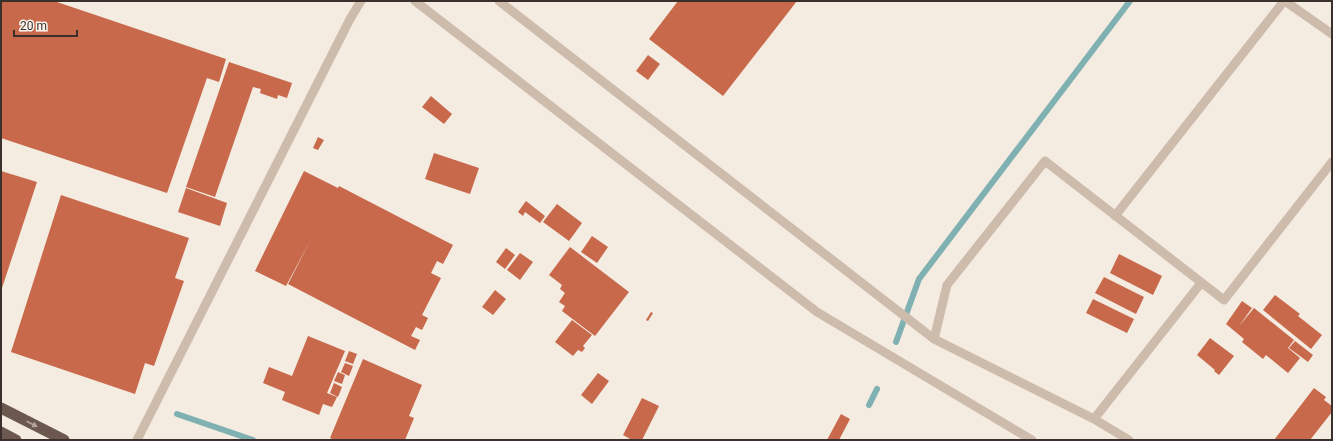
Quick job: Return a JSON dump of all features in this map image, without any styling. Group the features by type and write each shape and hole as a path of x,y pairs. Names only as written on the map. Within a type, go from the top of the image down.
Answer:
{"highway":[{"path":"1,408 64,440"},
{"path":"1,432 16,440"}],"lane":[{"path":"137,440 350,19 361,1"},
{"path":"415,1 818,312 1032,440"},
{"path":"499,1 934,339 1094,419 1129,440"},
{"path":"1115,216 1284,1 1332,34"},
{"path":"934,339 947,285 1045,161 1224,300 1332,162"},
{"path":"1094,419 1201,283"}],"building":[{"path":"1,1 54,1 226,59 219,82 207,78 167,193 1,138"},
{"path":"678,1 797,1 723,96 649,39"},
{"path":"648,55 660,64 648,80 636,71"},
{"path":"229,62 292,83 287,98 278,95 277,99 260,93 261,89 253,87 215,197 186,187"},
{"path":"431,96 452,114 444,124 422,107"},
{"path":"318,137 324,140 318,150 313,148"},
{"path":"434,153 479,168 470,194 425,179"},
{"path":"1,171 37,182 1,291"},
{"path":"304,171 338,188 339,186 453,245 443,264 437,261 431,273 441,278 422,315 428,318 422,330 416,327 411,336 420,340 415,350 288,284 311,239 286,286 255,271"},
{"path":"186,188 227,203 220,226 178,212"},
{"path":"61,195 189,238 175,278 184,281 154,366 145,363 135,394 11,352"},
{"path":"526,201 545,216 540,223 525,212 523,216 518,212"},
{"path":"557,204 582,223 569,241 543,222"},
{"path":"592,236 608,247 597,263 581,252"},
{"path":"570,247 629,292 595,336 562,311 565,306 559,302 565,293 560,289 562,285 549,275"},
{"path":"506,248 515,255 505,269 496,262"},
{"path":"520,253 533,262 520,280 507,270"},
{"path":"1119,254 1162,276 1153,295 1110,273"},
{"path":"1104,277 1144,297 1136,314 1095,293"},
{"path":"495,290 506,299 493,315 482,307"},
{"path":"1275,295 1300,314 1298,316 1322,335 1311,349 1263,310"},
{"path":"1093,299 1134,319 1127,333 1086,313"},
{"path":"1242,301 1252,308 1239,326 1254,308 1294,340 1288,348 1300,358 1288,373 1266,355 1263,359 1242,342 1244,339 1226,324"},
{"path":"651,312 653,313 648,321 646,320"},
{"path":"572,320 592,335 583,346 585,348 582,352 578,350 573,356 555,342"},
{"path":"308,336 345,351 327,393 337,397 332,407 323,404 319,415 282,400 285,392 263,383 269,367 292,376"},
{"path":"1210,338 1234,356 1219,375 1197,355"},
{"path":"1295,341 1313,355 1308,362 1289,348"},
{"path":"349,351 357,354 353,364 345,361"},
{"path":"363,359 422,385 409,416 414,418 405,440 334,440 330,438"},
{"path":"345,363 353,366 349,376 341,372"},
{"path":"338,372 345,375 342,384 334,381"},
{"path":"598,373 609,381 592,404 581,395"},
{"path":"334,383 342,387 338,397 330,393"},
{"path":"1314,388 1326,397 1324,400 1332,406 1332,412 1310,440 1274,440"},
{"path":"642,398 659,406 642,440 632,440 623,435"},
{"path":"841,414 850,419 839,440 827,440"}],"waterway":[{"path":"896,342 919,279 1130,1"},
{"path":"869,405 877,389"},
{"path":"177,414 253,440"}]}
